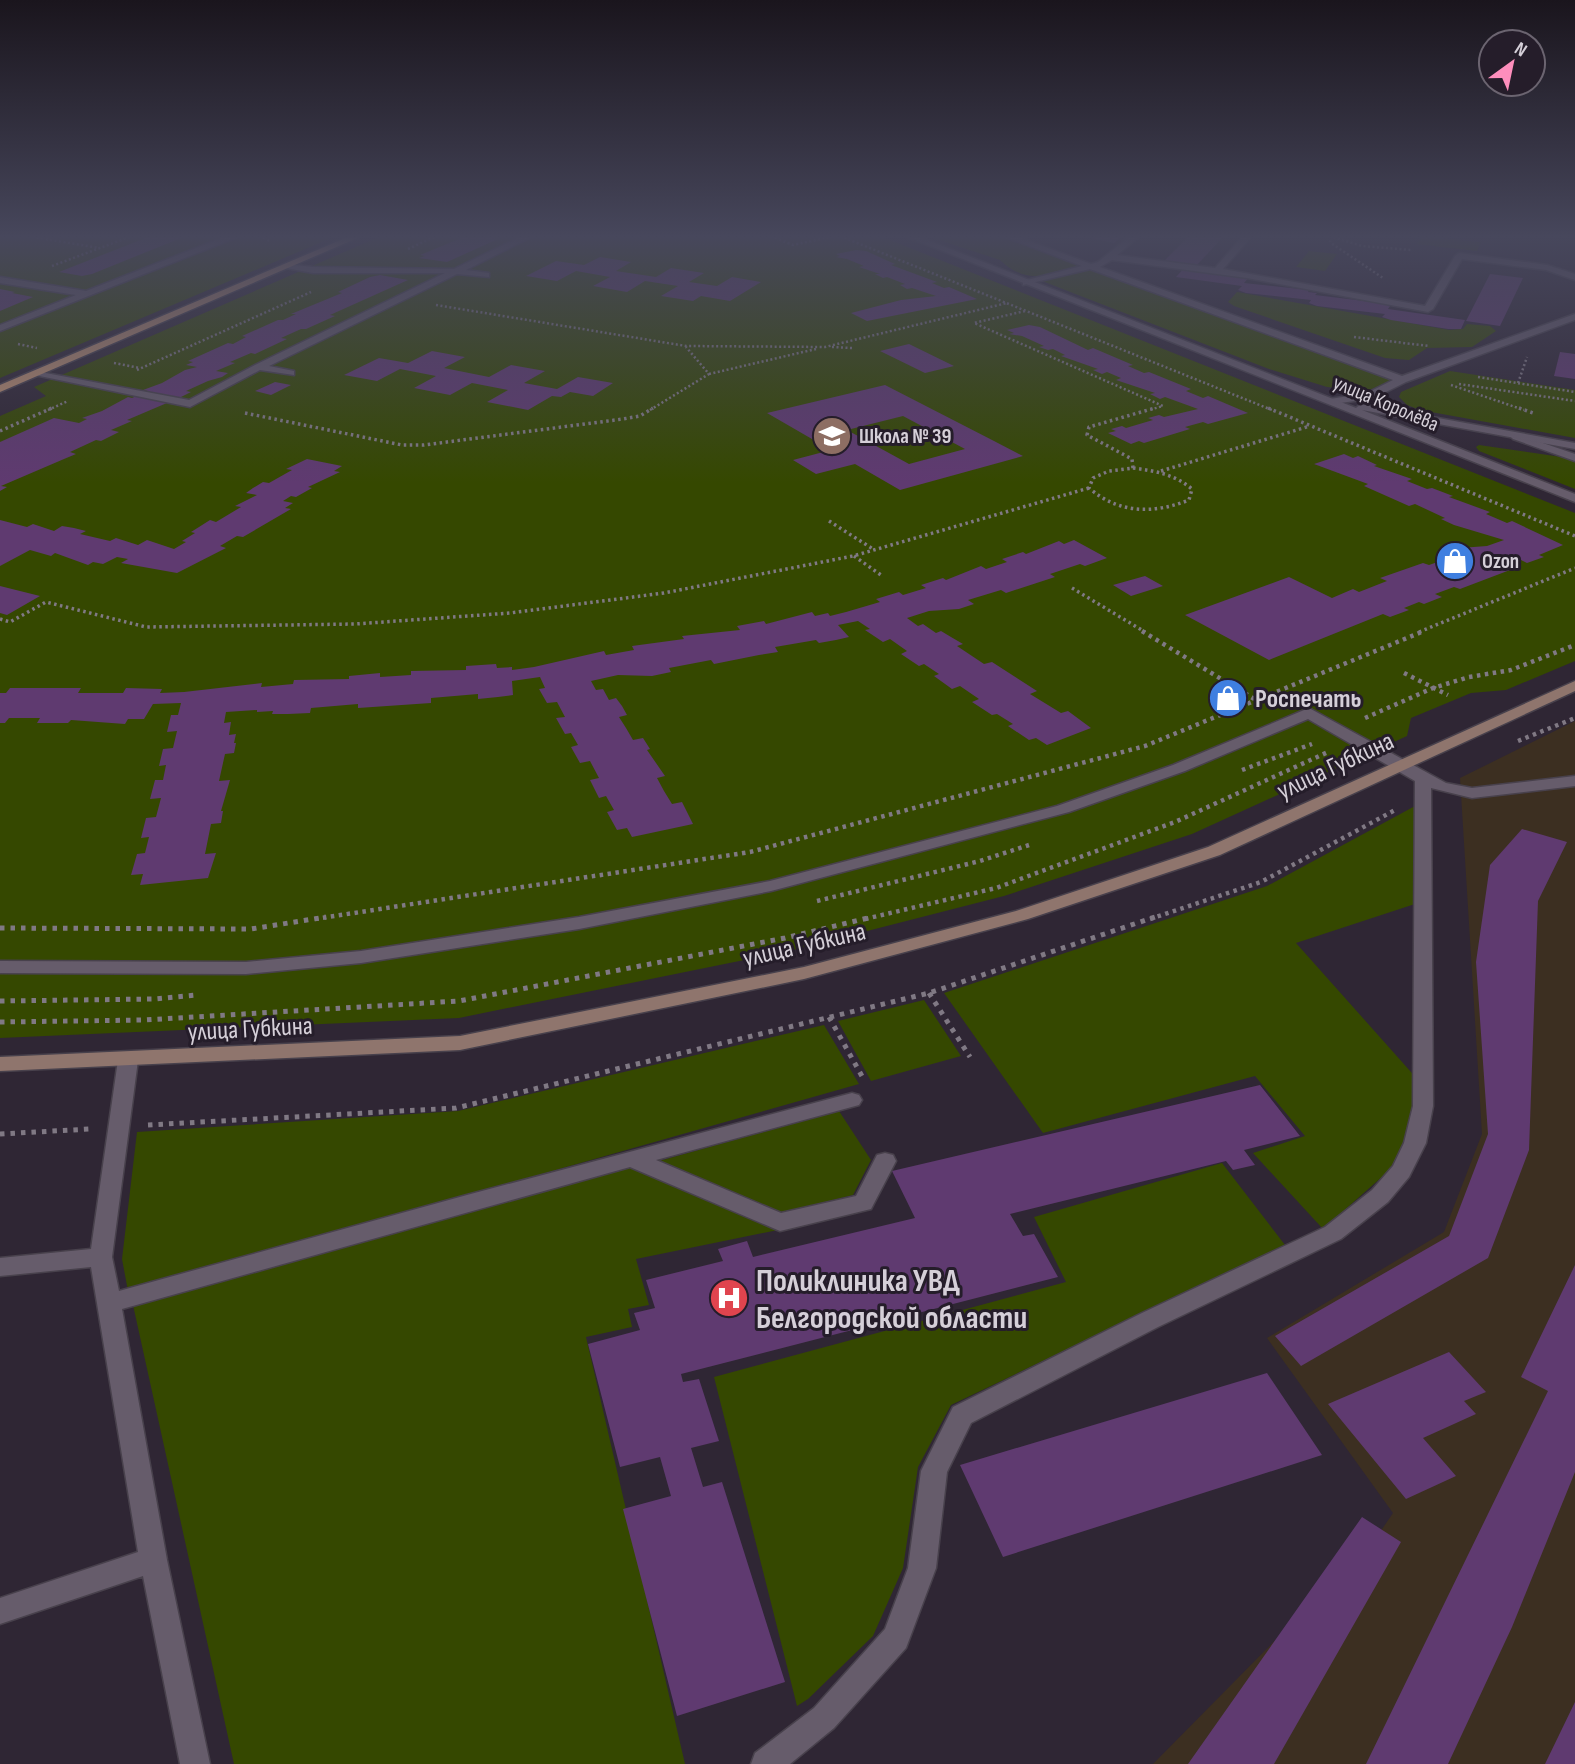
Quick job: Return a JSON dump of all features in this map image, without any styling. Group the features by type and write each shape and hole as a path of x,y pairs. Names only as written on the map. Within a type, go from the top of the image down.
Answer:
{"main road":[{"path":"0,389 166,318"},
{"name":"улица Губкина","path":"0,1064 460,1043 804,973 1022,915 1214,851 1575,685"}],"street":[{"path":"0,328 24,318"},
{"path":"36,374 190,404 259,367 361,318"},
{"name":"улица Королёва","path":"1118,318 1575,498"},
{"path":"1232,318 1402,380"},
{"path":"1334,401 1370,396 1402,380 1571,318"},
{"path":"259,367 290,373"},
{"path":"1334,401 1575,446"},
{"path":"1517,437 1575,458"},
{"path":"0,967 246,968 361,957 579,923 771,886 1063,809 1180,768 1309,713 1423,779 1442,787 1472,793 1575,781"},
{"path":"766,1764 824,1718 896,1638 922,1568 934,1471 962,1415 1150,1320 1333,1233 1380,1196 1401,1171 1415,1143 1423,1105 1423,779"},
{"path":"128,1060 101,1257 153,1560 195,1764"},
{"path":"107,1304 467,1203 634,1160 860,1093"},
{"path":"634,1160 780,1223 863,1203 885,1161"},
{"path":"0,1267 101,1257"},
{"path":"0,1611 153,1560"}],"path":[{"path":"0,431 253,318"},
{"path":"519,318 686,346 852,348"},
{"path":"245,413 402,445 424,445 640,416 709,374 944,318"},
{"path":"994,318 974,323 1163,406 1089,426 1087,435 1132,459 1133,468"},
{"path":"1044,318 1575,536"},
{"path":"1349,336 1441,347"},
{"path":"686,346 709,374"},
{"path":"1518,383 1529,352"},
{"path":"1467,375 1574,391 1569,400"},
{"path":"1536,414 1450,384 1575,401"},
{"path":"1159,471 1311,426"},
{"path":"1133,468 1159,471 1181,479 1192,489 1189,500 1174,508 1148,510 1121,507 1099,499 1089,488 1093,478 1109,471 1133,468"},
{"path":"0,619 10,622 46,601 146,627 279,626 427,620 548,609 664,593 853,556 1089,488"},
{"path":"829,521 873,550"},
{"path":"853,556 881,575"},
{"path":"0,928 251,929 750,852 1145,746 1575,568"},
{"path":"1072,588 1257,700"},
{"path":"0,1022 144,1020 459,1001 785,938 1008,883 1175,822 1326,754 1360,721 1433,688 1469,677 1511,670 1575,645"},
{"path":"1404,673 1448,695"},
{"path":"929,993 970,1057"},
{"path":"829,1017 860,1093"}],"shaded area":[{"path":"1575,721 1575,1764 1153,1764 1376,1538 1393,1513 1267,1338 1444,1232 1482,1134 1460,778"}],"green space":[{"path":"0,318 141,318 0,378"},
{"path":"192,318 1087,318 1575,513 1575,661 1506,690 1471,693 1411,718 1407,736 1192,834 1004,896 793,950 459,1018 0,1038 0,416 46,396 34,387"},
{"path":"1138,318 1229,318 1395,379 1367,391 1327,387 1269,369"},
{"path":"1270,318 1384,318 1449,330 1463,329 1467,324 1490,326 1496,331 1472,347 1427,348 1409,360 1385,358"},
{"path":"1450,371 1575,390 1575,438 1420,410 1407,405 1399,397 1401,392"},
{"path":"1479,445 1575,459 1575,489 1479,451 1476,447"},
{"path":"1415,806 1418,903 1296,943 1419,1081 1407,1141 1392,1168 1323,1229 1253,1153 1305,1136 1255,1076 1043,1133 944,993 1267,886"},
{"path":"924,1000 961,1056 871,1081 838,1021"},
{"path":"824,1025 859,1084 128,1291 122,1259 137,1132 458,1111"},
{"path":"839,1111 871,1160 853,1195 779,1213 659,1161"},
{"path":"1222,1163 1285,1245 951,1405 918,1467 903,1568 873,1636 808,1699 797,1706 714,1377 1066,1282 1034,1217"},
{"path":"633,1166 778,1230 636,1259 649,1305 628,1309 632,1327 586,1337 685,1764 234,1764 133,1305"}],"building":[{"path":"330,318 281,338 287,339 255,354 251,353 230,362 235,363 216,371 228,373 222,377 208,381 186,391 191,392 181,397 127,420 132,421 111,430 119,432 101,441 96,440 70,452 76,454 1,486 7,487 0,491 0,442 54,418 79,423 87,419 82,418 148,391 143,390 185,370 197,367 186,365 193,362 188,361 228,343 233,344 246,337 242,336 283,320"},
{"path":"1386,318 1465,320 1461,329 1448,329"},
{"path":"1467,318 1504,318 1500,326 1466,321"},
{"path":"1029,325 1040,327 1088,350 1093,348 1133,365 1128,366 1144,373 1149,372 1191,389 1186,391 1203,398 1208,396 1248,413 1208,424 1203,422 1185,427 1190,429 1144,443 1139,441 1131,444 1108,433 1116,431 1111,429 1122,426 1126,428 1153,420 1148,418 1159,415 1164,417 1198,409 1165,397 1160,399 1150,394 1155,393 1116,380 1121,378 1107,372 1102,374 1093,370 1098,369 1061,356 1065,355 1053,349 1039,347 1044,346 1022,336 1009,334 1014,333 1007,330"},
{"path":"909,344 954,366 925,373 880,351"},
{"path":"432,351 465,357 444,368 489,377 511,365 545,371 524,383 557,389 578,377 613,383 593,396 570,392 561,397 552,396 528,410 487,402 508,390 472,383 450,395 414,388 436,376 400,369 377,381 344,375 379,358 408,363"},
{"path":"1560,352 1575,354 1575,379 1554,376"},
{"path":"275,382 291,385 271,395 255,391"},
{"name":"Школа № 39","path":"885,385 1023,456 900,490 855,464 816,474 793,460 831,450 767,413","holes":["903,416 965,449 909,464 847,430"]},
{"path":"1344,454 1353,458 1358,456 1377,465 1374,466 1412,479 1407,481 1453,496 1449,497 1490,512 1486,514 1507,523 1512,521 1563,545 1539,555 1544,557 1527,563 1521,560 1503,567 1510,570 1460,589 1454,587 1435,594 1442,597 1424,604 1419,602 1404,608 1409,610 1390,617 1383,614 1269,660 1185,615 1289,577 1332,598 1353,589 1359,592 1387,581 1380,578 1423,563 1429,565 1455,556 1448,553 1460,548 1487,546 1504,540 1454,525 1415,504 1409,506 1364,486 1368,484 1314,464"},
{"path":"307,459 342,466 334,471 340,472 308,487 312,488 296,497 291,496 283,501 293,503 285,508 291,509 243,537 237,536 220,546 226,548 177,573 121,563 128,559 117,557 103,564 93,562 88,565 55,553 51,556 30,550 0,566 0,520 27,527 33,524 54,531 62,526 74,528 86,531 80,534 110,541 116,538 138,545 147,540 174,549 195,533 191,532 210,520 216,522 241,507 235,506 257,495 246,493 253,488 263,482 269,483 292,470 286,469"},
{"path":"1074,540 1107,558 1050,574 1055,577 1006,593 1001,590 968,600 974,604 959,609 929,611 907,618 918,626 923,624 936,633 941,631 963,644 957,646 984,664 992,662 1037,691 1030,694 1061,713 1068,711 1091,728 1047,745 1036,738 1029,740 1008,726 1013,724 972,702 979,699 960,686 952,689 934,676 939,674 924,664 919,666 901,654 907,651 890,639 883,642 865,630 870,629 858,621 838,625 849,637 836,640 819,643 816,640 775,647 778,652 714,664 711,660 669,668 671,672 652,676 618,675 591,681 596,690 603,689 609,700 616,698 622,706 627,715 619,717 633,740 643,738 650,749 647,750 665,776 657,778 664,791 672,804 682,802 693,824 632,837 627,828 617,830 607,812 614,810 606,796 599,798 590,780 599,778 590,761 580,763 571,747 578,745 571,733 565,734 556,718 565,717 557,702 547,703 539,689 545,688 540,677 512,681 513,695 498,697 478,699 478,694 431,698 431,703 311,708 310,713 272,714 273,711 257,710 226,712 224,723 231,722 229,735 236,734 236,743 234,753 225,754 219,781 230,780 221,811 221,823 211,824 205,854 216,853 208,878 140,885 143,874 131,875 137,854 145,853 149,837 141,838 146,818 156,817 161,798 150,799 155,780 163,780 166,765 159,766 163,749 173,748 177,731 167,732 171,715 178,715 181,703 153,704 144,719 128,719 125,724 71,720 68,723 37,723 40,718 9,718 5,723 0,723 0,693 6,693 10,688 81,688 78,693 123,693 126,688 162,689 160,693 184,692 262,683 261,687 293,684 294,680 349,679 349,676 380,673 380,677 411,675 411,671 466,670 466,666 496,664 497,668 512,667 512,670 604,651 606,655 634,650 632,646 684,639 682,636 740,630 737,626 764,621 766,624 812,612 815,616 828,613 830,616 880,602 876,599 899,592 903,595 926,588 921,585 943,578 946,580 981,566 986,569 1007,562 1002,559 1023,552 1026,554 1059,541 1064,544"},
{"path":"1145,576 1163,586 1131,596 1113,585"},
{"path":"0,586 40,596 7,615 0,613"},
{"path":"1522,829 1567,842 1538,901 1529,1150 1488,1258 1301,1366 1275,1336 1449,1236 1488,1134 1476,962 1490,865"},
{"path":"1260,1085 1300,1136 1244,1150 1255,1165 1233,1170 1226,1161 1010,1214 1023,1236 1034,1234 1058,1277 681,1374 683,1382 699,1379 719,1441 691,1448 703,1487 722,1482 785,1682 677,1716 623,1509 671,1496 660,1457 620,1467 588,1344 640,1330 634,1313 655,1308 646,1280 723,1261 718,1249 747,1241 753,1257 915,1218 892,1171"},
{"path":"1575,1265 1575,1472 1512,1627 1448,1764 1366,1764 1548,1391 1521,1377"},
{"path":"1449,1352 1486,1392 1464,1401 1476,1414 1423,1438 1456,1476 1406,1499 1328,1404"},
{"path":"1267,1373 1322,1455 1003,1557 960,1465"},
{"path":"1362,1517 1401,1542 1274,1764 1188,1764"},
{"path":"1575,1702 1575,1764 1545,1764"}],"place":[{"name":"Школа № 39","path":"832,436"},
{"name":"Ozon","path":"1455,561"},
{"name":"Роспечать","path":"1228,698"},
{"name":"Поликлиника УВД Белгородской области","path":"729,1298"}]}
